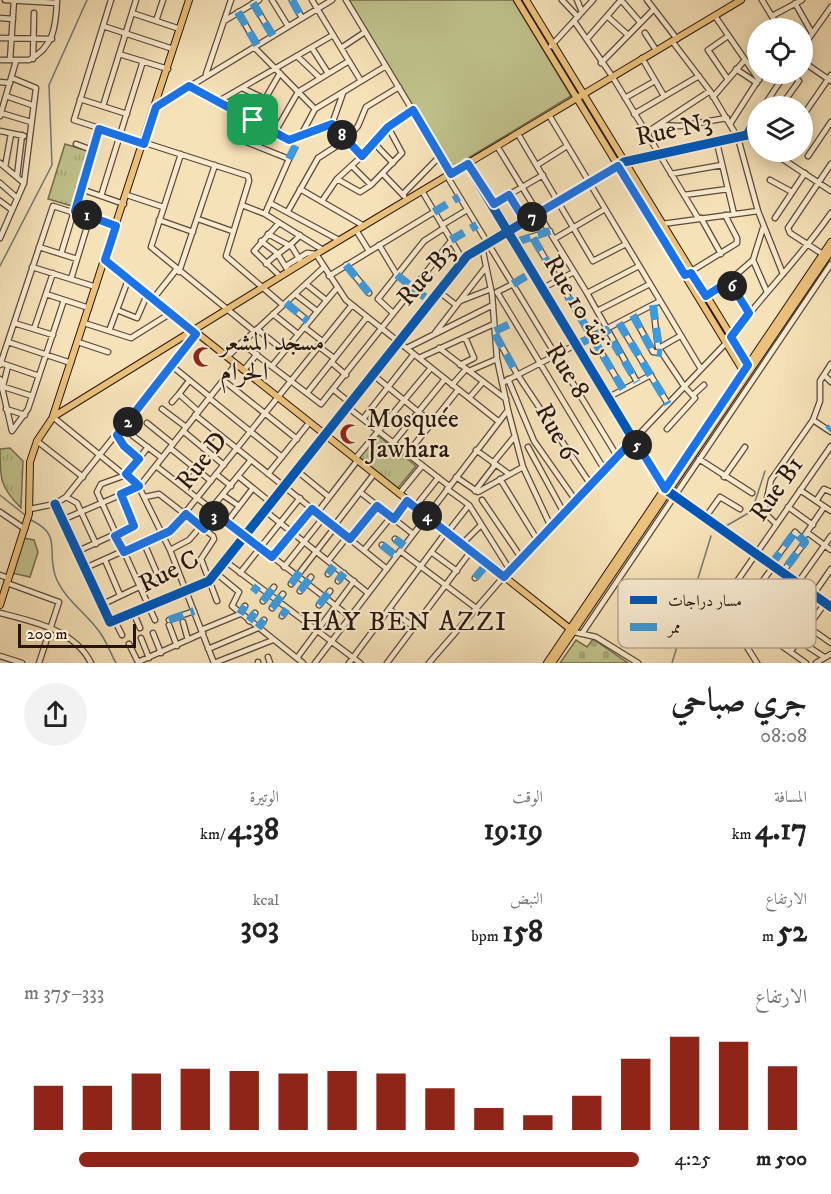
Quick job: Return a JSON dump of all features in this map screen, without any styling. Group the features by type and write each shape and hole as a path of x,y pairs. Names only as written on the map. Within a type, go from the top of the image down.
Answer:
{"main road":[{"path":"0,605 30,512 29,472 37,441 53,417 144,144 189,0"},
{"path":"517,0 578,98 662,224 745,374"},
{"path":"526,0 585,94 621,164 688,274 706,296 750,367"},
{"path":"53,417 194,332 226,309 280,276 287,268 300,260 316,254 364,226 405,197 422,191 741,0"},
{"path":"546,663 600,595 667,491 827,254 831,242"},
{"path":"105,260 572,631"},
{"path":"552,663 572,631"}],"street":[{"path":"0,60 30,60 52,39 57,2 5,0"},
{"path":"10,60 14,0"},
{"path":"111,0 74,120 248,176 249,182 232,231 227,258 261,288 308,321"},
{"path":"103,106 136,0"},
{"path":"156,21 163,0"},
{"path":"206,75 231,0"},
{"path":"224,21 247,8 252,2 259,0"},
{"path":"272,0 288,26"},
{"path":"292,0 302,18"},
{"path":"312,0 361,81"},
{"path":"156,107 332,0"},
{"path":"346,0 440,156 467,210 617,456"},
{"path":"562,0 576,19 601,63 612,76 721,254"},
{"path":"577,0 582,12"},
{"path":"546,48 554,45 593,0"},
{"path":"587,39 621,0 640,22"},
{"path":"647,0 712,94 738,138 763,227 783,274"},
{"path":"762,0 772,16 801,0"},
{"path":"252,2 273,36"},
{"path":"795,3 804,18"},
{"path":"813,32 831,7"},
{"path":"601,63 654,9"},
{"path":"238,12 256,46 275,69 315,109"},
{"path":"30,60 34,38 34,13"},
{"path":"132,13 180,29"},
{"path":"606,16 628,35"},
{"path":"715,16 747,66"},
{"path":"0,18 13,19"},
{"path":"104,26 173,49"},
{"path":"341,48 365,32"},
{"path":"645,33 656,50"},
{"path":"219,101 333,35"},
{"path":"727,78 708,50 728,36"},
{"path":"0,38 52,39"},
{"path":"312,48 328,73"},
{"path":"119,54 168,69"},
{"path":"297,56 320,78"},
{"path":"642,58 664,96"},
{"path":"16,61 1,115 31,122"},
{"path":"101,196 144,61"},
{"path":"275,132 298,92 349,61"},
{"path":"646,133 712,94 744,62"},
{"path":"300,137 315,109 386,66"},
{"path":"813,68 830,78 813,102"},
{"path":"736,69 747,75"},
{"path":"253,120 280,73"},
{"path":"634,114 699,76"},
{"path":"0,82 11,80 35,86 24,183 1,235"},
{"path":"624,98 655,81"},
{"path":"730,124 756,84"},
{"path":"782,84 791,92"},
{"path":"788,96 797,84"},
{"path":"189,86 291,140 332,124 343,93"},
{"path":"288,211 318,158 346,140 358,126 366,107 399,87"},
{"path":"242,88 265,99"},
{"path":"6,96 32,105"},
{"path":"80,99 127,114"},
{"path":"322,201 337,179 375,144 388,127 413,110"},
{"path":"549,115 701,369"},
{"path":"659,125 680,126 727,118"},
{"path":"813,148 831,122"},
{"path":"332,124 362,156"},
{"path":"337,179 359,192 383,174 402,150 388,127"},
{"path":"61,254 99,129"},
{"path":"0,131 30,137"},
{"path":"824,132 831,137"},
{"path":"11,134 2,165 24,183"},
{"path":"518,134 595,262 626,244"},
{"path":"16,177 22,135"},
{"name":"Rue N3","path":"621,164 747,135"},
{"path":"239,139 289,159 265,214"},
{"path":"717,142 734,214"},
{"path":"76,144 92,150"},
{"path":"375,144 393,163"},
{"path":"497,146 587,293 637,382"},
{"path":"537,165 567,146"},
{"path":"181,154 151,247 226,309 284,351"},
{"path":"383,174 405,197 440,156"},
{"path":"789,162 831,190"},
{"name":"Rue 10 زنقة","path":"468,164 667,491"},
{"name":"Rue B3","path":"324,434 463,260 621,164"},
{"path":"827,254 809,246 790,233 788,228 831,164"},
{"path":"117,310 137,318 150,297 178,271 215,165"},
{"path":"671,174 723,165"},
{"path":"352,166 371,185"},
{"path":"775,218 805,173"},
{"path":"494,204 543,174"},
{"path":"770,180 792,192"},
{"path":"0,183 17,198"},
{"path":"81,189 124,204"},
{"path":"300,189 364,226"},
{"path":"684,195 728,189"},
{"path":"422,191 463,260"},
{"path":"127,195 163,207"},
{"path":"509,195 525,221"},
{"path":"0,201 12,210"},
{"path":"270,203 339,240"},
{"path":"39,376 0,364 55,205 116,226"},
{"path":"242,205 265,214 323,250"},
{"path":"554,239 605,209"},
{"path":"393,312 378,299 424,240 467,210"},
{"path":"662,224 758,211"},
{"path":"329,276 434,212"},
{"path":"731,337 766,292 809,246 831,213"},
{"path":"688,274 721,254 738,240 725,215"},
{"path":"71,279 90,217"},
{"path":"0,219 6,223"},
{"path":"198,219 232,231"},
{"path":"159,220 193,232"},
{"path":"279,223 261,241 254,252 280,276"},
{"path":"706,296 729,281 753,260 763,227"},
{"path":"356,230 369,251"},
{"path":"516,242 550,231"},
{"path":"268,234 291,246 300,260"},
{"path":"266,264 277,253 291,246 300,236"},
{"path":"533,238 622,389"},
{"path":"261,241 277,253 287,268"},
{"path":"241,343 319,404 334,390 451,241"},
{"path":"379,245 397,275"},
{"path":"39,247 77,259"},
{"path":"482,247 493,292 497,359 501,383 523,467 551,527"},
{"path":"316,254 337,288 352,305 498,421"},
{"path":"753,260 766,292"},
{"path":"583,632 600,595 675,498 831,264"},
{"path":"346,265 369,293"},
{"path":"587,293 639,266"},
{"path":"32,267 96,287"},
{"path":"227,357 324,267"},
{"path":"433,335 486,267"},
{"path":"543,288 574,272"},
{"path":"34,329 52,273"},
{"path":"109,331 128,280"},
{"path":"729,281 749,313"},
{"path":"306,284 326,300"},
{"path":"438,291 457,303 513,284"},
{"path":"597,311 650,284"},
{"path":"272,366 337,288"},
{"name":"Rue 8","path":"493,292 604,469"},
{"path":"46,294 89,308"},
{"path":"296,294 317,310"},
{"path":"0,379 13,431 25,415 64,300"},
{"path":"501,383 660,301"},
{"name":"Rue D","path":"83,569 162,536 172,529 352,305"},
{"path":"407,348 493,305"},
{"path":"653,305 661,351 695,399 666,429"},
{"path":"84,322 131,338 171,313"},
{"path":"273,314 298,334"},
{"path":"633,315 652,352 661,351 680,336"},
{"path":"307,393 367,317"},
{"path":"619,322 668,404"},
{"path":"14,323 53,335"},
{"path":"363,419 417,356 494,324"},
{"path":"451,326 458,340"},
{"path":"304,327 346,375"},
{"path":"30,512 56,504 66,496 172,366 194,332"},
{"path":"495,334 517,374 591,485"},
{"path":"460,365 474,358 465,337"},
{"path":"8,342 71,363"},
{"path":"78,342 108,352"},
{"path":"429,663 510,570 726,343"},
{"path":"439,348 506,399"},
{"path":"244,370 257,354"},
{"path":"452,385 468,370 497,359"},
{"path":"62,520 139,486 236,364"},
{"path":"776,524 765,515 765,497 771,480 813,420 820,401 819,383 831,364"},
{"path":"2,386 8,366"},
{"path":"172,366 282,457"},
{"path":"750,367 754,379"},
{"path":"272,557 292,533 329,497 403,399 431,368"},
{"path":"372,374 432,423"},
{"path":"745,374 754,379"},
{"path":"609,397 651,375"},
{"path":"824,375 831,382"},
{"path":"393,443 445,379"},
{"name":"Rue 6","path":"508,379 534,441 576,501"},
{"path":"223,380 297,439"},
{"path":"172,402 180,395 189,381"},
{"path":"469,398 483,382"},
{"path":"693,395 704,385"},
{"path":"2,386 32,396"},
{"path":"334,390 363,419 470,505 510,570"},
{"path":"407,454 458,390"},
{"path":"180,395 216,432 387,568"},
{"path":"6,409 25,415"},
{"path":"162,409 224,465"},
{"path":"315,663 508,410"},
{"path":"53,417 139,486 170,550 214,663 273,640"},
{"path":"813,420 830,430"},
{"path":"147,423 212,481"},
{"path":"268,474 309,423"},
{"path":"203,448 216,432"},
{"name":"Rue C","path":"114,621 209,581 324,434"},
{"path":"117,435 124,446 139,459"},
{"path":"134,436 162,458"},
{"path":"476,491 515,436"},
{"path":"37,441 83,477"},
{"name":"Rue B1","path":"738,579 831,446"},
{"path":"148,447 126,474 101,484 97,492 155,620"},
{"path":"528,447 564,513"},
{"path":"724,477 745,447"},
{"path":"476,450 509,474"},
{"path":"699,459 752,493"},
{"path":"210,510 251,460"},
{"path":"156,466 350,617"},
{"path":"179,484 193,466"},
{"path":"399,494 422,466"},
{"path":"476,491 523,467"},
{"path":"296,470 329,497"},
{"path":"216,474 231,486"},
{"path":"291,584 374,474"},
{"path":"238,476 270,502"},
{"path":"456,477 476,491"},
{"path":"415,507 438,478"},
{"path":"500,479 538,541"},
{"path":"226,522 253,488"},
{"path":"816,501 824,489 831,492"},
{"path":"800,490 831,511"},
{"path":"667,491 790,579"},
{"path":"360,492 413,534"},
{"path":"76,552 134,526 121,494"},
{"path":"145,497 159,494 214,539 201,555 217,601"},
{"path":"224,495 239,506"},
{"path":"66,496 77,502 96,544"},
{"path":"705,518 720,497 741,510"},
{"path":"240,573 300,498"},
{"path":"482,500 522,559"},
{"path":"364,550 407,501"},
{"path":"56,504 101,605 122,635"},
{"path":"349,663 431,552 470,505"},
{"path":"328,561 377,506"},
{"path":"788,507 813,525"},
{"path":"782,579 824,507"},
{"path":"264,510 368,593"},
{"path":"0,512 26,526"},
{"path":"170,550 189,540 216,514"},
{"path":"284,567 323,518"},
{"path":"462,544 481,525"},
{"path":"763,579 793,532 804,540"},
{"path":"808,533 831,550"},
{"path":"801,579 831,536"},
{"path":"395,539 402,549 421,566 476,608"},
{"path":"144,543 159,578"},
{"path":"382,545 396,556"},
{"path":"387,663 471,551"},
{"path":"431,552 456,571"},
{"path":"105,560 120,595"},
{"path":"225,561 360,663"},
{"path":"338,581 346,564"},
{"path":"475,578 487,564"},
{"path":"328,574 334,566"},
{"path":"101,605 177,569"},
{"path":"816,589 831,569"},
{"path":"216,573 239,592 232,604 240,614 303,663"},
{"path":"0,575 8,581 59,602 39,663"},
{"path":"300,591 311,577"},
{"path":"297,658 354,581"},
{"path":"253,592 258,586"},
{"path":"263,601 274,587"},
{"path":"319,605 330,591"},
{"path":"272,608 283,594"},
{"path":"816,597 831,607"},
{"path":"282,616 292,601"},
{"path":"816,616 825,603"},
{"path":"129,644 136,661 149,658 240,614 245,606"},
{"path":"389,609 414,627"},
{"path":"177,646 169,623 194,611"},
{"path":"0,613 50,628 68,637 87,655 91,663"},
{"path":"249,621 255,613"},
{"path":"134,614 140,628"},
{"path":"208,649 258,628 264,620"},
{"path":"183,622 188,640"},
{"path":"572,631 583,632 603,640 638,663"},
{"path":"153,633 161,653"},
{"path":"816,633 831,644"},
{"path":"141,638 149,658"},
{"path":"748,648 757,663"},
{"path":"786,648 806,663"},
{"path":"810,648 824,657"},
{"path":"816,663 831,654"},
{"path":"0,656 21,663"},
{"path":"268,657 270,663"}],"green space":[{"path":"348,0 513,0 571,96 450,169"},
{"path":"65,144 88,151 72,206 48,199"},
{"path":"376,434 416,466 398,488 359,457"},
{"path":"10,448 23,461 21,508 5,488 1,475 0,449"},
{"path":"24,538 34,540 38,552 30,577 12,573"},
{"path":"593,639 628,663 560,663 576,640 587,647"}],"waterway":[{"path":"0,266 52,165 49,85 87,0"},
{"path":"726,526 752,511 765,471"},
{"path":"0,495 25,515"},
{"path":"31,520 47,531 50,537 53,566 59,584 101,634 116,663"},
{"path":"698,579 711,536"},
{"path":"672,663 677,648"}],"marked path":[{"path":"292,0 302,18"},
{"path":"253,3 273,36"},
{"path":"238,12 257,45"},
{"path":"242,129 248,117"},
{"path":"289,159 300,137"},
{"path":"434,212 459,197"},
{"path":"451,240 477,225"},
{"path":"516,242 550,231"},
{"path":"533,238 623,389"},
{"path":"346,265 369,293"},
{"path":"513,284 533,272"},
{"path":"397,275 413,288"},
{"path":"413,288 430,301"},
{"path":"286,303 308,321"},
{"path":"653,305 659,348"},
{"path":"633,315 653,352 662,353"},
{"path":"495,331 514,322"},
{"path":"619,323 668,404"},
{"path":"577,345 606,330 637,382"},
{"path":"495,334 517,374"},
{"path":"828,430 831,427"},
{"path":"771,565 795,532 805,542 782,573"},
{"path":"395,539 404,546"},
{"path":"382,545 396,556"},
{"path":"475,578 487,564"},
{"path":"328,574 334,566"},
{"path":"291,584 303,568"},
{"path":"338,581 344,573"},
{"path":"300,591 311,577"},
{"path":"253,592 258,586"},
{"path":"263,601 274,587"},
{"path":"319,605 330,591"},
{"path":"272,608 283,594"},
{"path":"240,614 245,606"},
{"path":"282,616 287,609"},
{"path":"169,620 194,611"},
{"path":"249,621 255,613"},
{"path":"258,628 264,620"}],"cycle path":[{"path":"55,504 110,622 209,581 467,256 624,162 747,135"},
{"path":"467,164 662,487 792,579"},
{"path":"816,596 831,607"}],"place":[{"name":"مسجد المشعر الحرام","path":"203,357"},
{"name":"Mosquée Jawhara","path":"350,434"}],"district":[{"name":"HAY BEN AZZI","path":"404,622"}],"route":[{"path":"189,86 253,120 291,140 332,124 362,156 388,127 413,110 451,174 468,164 494,204 509,195 525,221 618,166 685,275 691,273 706,296 729,281 749,313 731,337 748,365 665,489 634,439 504,577 407,501 394,519 377,506 350,539 312,509 272,557 216,514 204,529 186,514 162,536 124,552 115,536 134,526 121,494 139,486 126,474 139,459 124,446 117,435 196,334 105,260 116,226 75,211 92,150 99,129 144,144 156,107 189,86"}]}
